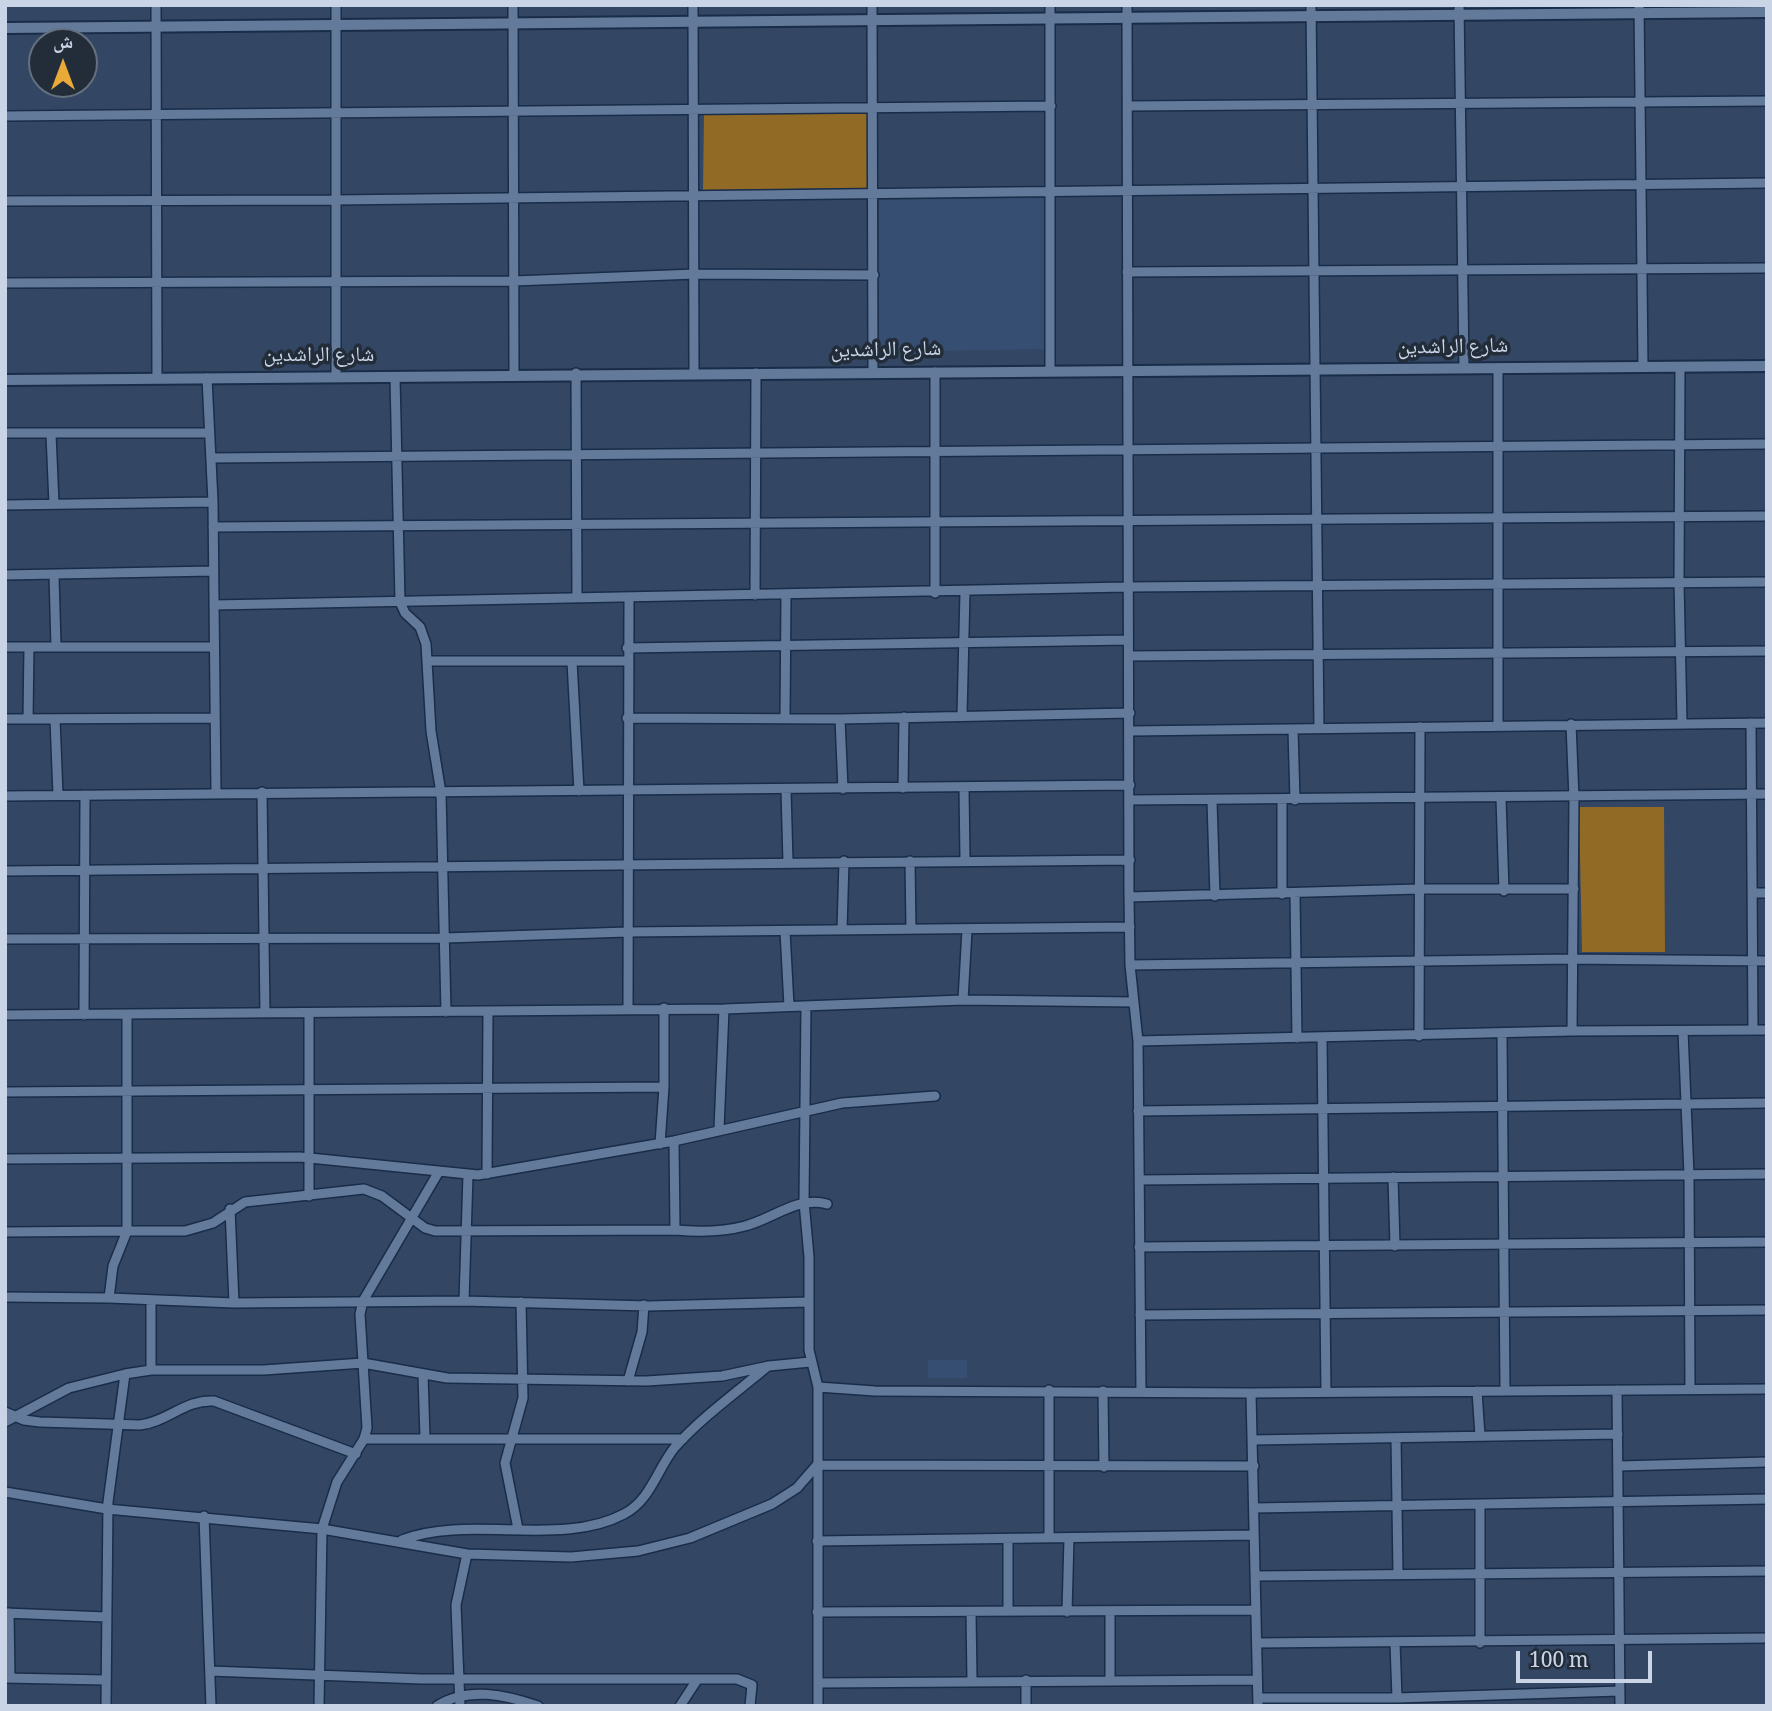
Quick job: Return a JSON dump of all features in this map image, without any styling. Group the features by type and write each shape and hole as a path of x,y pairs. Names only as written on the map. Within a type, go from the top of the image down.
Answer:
{"street":[{"path":"156,5 157,378"},
{"path":"336,5 336,377"},
{"path":"513,5 514,376"},
{"path":"694,5 694,373"},
{"path":"872,5 873,372"},
{"path":"1050,5 1050,370"},
{"path":"1127,5 1126,519 1131,731 1129,897 1130,965 1138,1041 1141,1391"},
{"path":"1311,5 1319,728"},
{"path":"5,28 1312,18 1459,10 1767,12"},
{"path":"1459,10 1464,368"},
{"path":"1639,10 1643,367"},
{"path":"1128,106 1767,101"},
{"path":"5,116 336,115 1051,106"},
{"path":"5,201 335,200 1767,183"},
{"path":"1127,272 1767,268"},
{"path":"5,283 514,281 695,274 874,275"},
{"name":"شارع الراشدين","path":"5,380 514,376 576,373 1767,366"},
{"path":"1680,367 1679,582 1682,723"},
{"path":"1498,368 1498,724"},
{"path":"935,372 935,593"},
{"path":"576,373 577,597"},
{"path":"755,595 756,373"},
{"path":"395,377 400,602 423,634 428,661 431,732 442,793 446,1012"},
{"path":"207,378 213,502 216,793"},
{"path":"5,433 209,433"},
{"path":"51,434 54,504"},
{"path":"211,458 578,456 755,451 1497,449 1767,444"},
{"path":"5,505 213,502"},
{"path":"213,527 1767,516"},
{"path":"5,575 214,571"},
{"path":"54,575 56,648"},
{"path":"214,605 577,597 786,596 1127,587 1767,582"},
{"path":"962,715 965,592"},
{"path":"785,718 786,596"},
{"path":"628,1009 629,597"},
{"path":"627,648 1128,640"},
{"path":"5,647 214,647"},
{"path":"29,647 29,719"},
{"path":"1129,656 1318,652 1767,651"},
{"path":"428,661 627,661"},
{"path":"572,662 579,791"},
{"path":"627,718 840,719 1130,713"},
{"path":"903,788 904,717"},
{"path":"5,719 215,718"},
{"path":"55,719 58,795"},
{"path":"840,719 843,789"},
{"path":"1751,723 1753,1030"},
{"path":"1131,731 1498,724 1767,723"},
{"path":"1571,724 1574,798 1572,1031"},
{"path":"1419,1036 1420,727"},
{"path":"1293,729 1295,800"},
{"path":"5,796 1130,785"},
{"path":"964,788 965,860"},
{"path":"786,790 788,862"},
{"path":"262,792 265,1013"},
{"path":"1129,800 1574,798 1767,794"},
{"path":"84,1015 85,795"},
{"path":"1501,798 1504,891"},
{"path":"1282,800 1282,894"},
{"path":"1212,801 1215,896"},
{"path":"5,871 1130,860"},
{"path":"842,930 844,861"},
{"path":"909,861 911,929"},
{"path":"1129,897 1419,889 1574,889"},
{"path":"1753,893 1767,893"},
{"path":"1295,894 1297,1038"},
{"path":"5,939 445,938 627,932 1130,927"},
{"path":"962,1000 967,930"},
{"path":"785,931 789,1006"},
{"path":"1130,965 1571,959 1767,961"},
{"path":"5,1015 724,1009 962,1000 1133,1002"},
{"path":"806,1006 804,1202 810,1362 818,1387 818,1706"},
{"path":"660,1144 664,1087 664,1008"},
{"path":"719,1129 724,1009"},
{"path":"486,1174 488,1012"},
{"path":"309,1014 309,1196"},
{"path":"108,1298 113,1266 127,1231 127,1015"},
{"path":"1138,1041 1322,1039 1502,1032 1767,1030"},
{"path":"1683,1031 1689,1175 1690,1389"},
{"path":"1502,1032 1504,1390"},
{"path":"1322,1039 1326,1391"},
{"path":"5,1093 664,1087"},
{"path":"5,1159 308,1158 438,1173 486,1174 660,1144 842,1103 935,1096"},
{"path":"1138,1111 1767,1103"},
{"path":"674,1141 675,1230"},
{"path":"320,1706 322,1529 337,1482 364,1439 367,1428 360,1314 363,1301 438,1173"},
{"path":"1139,1180 1767,1174"},
{"path":"464,1301 469,1232 468,1175"},
{"path":"1393,1177 1395,1246"},
{"path":"5,1232 158,1233 199,1229 245,1202 367,1189 428,1230 469,1232 743,1227 804,1202 827,1205"},
{"path":"230,1209 234,1303"},
{"path":"1139,1247 1767,1242"},
{"path":"5,1297 234,1303 464,1301 645,1306 809,1302"},
{"path":"151,1301 151,1370"},
{"path":"518,1529 506,1470 510,1439 522,1407 520,1302"},
{"path":"628,1381 642,1332 645,1306"},
{"path":"1140,1315 1767,1310"},
{"path":"5,1422 69,1388 151,1370 264,1370 363,1363 471,1379 682,1381 810,1362"},
{"path":"401,1541 437,1531 581,1526 624,1515 641,1503 668,1457 683,1439 769,1366"},
{"path":"106,1706 107,1509 116,1424 125,1374"},
{"path":"423,1374 425,1438"},
{"path":"818,1387 875,1391 1251,1393 1767,1389"},
{"path":"1049,1390 1049,1538"},
{"path":"1617,1390 1620,1706"},
{"path":"1103,1391 1104,1467"},
{"path":"1477,1391 1480,1436"},
{"path":"1251,1393 1258,1702 1397,1698 1464,1701 1620,1691"},
{"path":"5,1412 40,1422 153,1423 191,1404 214,1401 355,1454"},
{"path":"1252,1440 1618,1434"},
{"path":"1396,1438 1398,1573"},
{"path":"364,1439 683,1439"},
{"path":"1619,1466 1767,1462"},
{"path":"5,1492 107,1509 322,1529 467,1553 571,1558 665,1545 772,1504 797,1488 817,1465 1254,1466"},
{"path":"1254,1508 1767,1499"},
{"path":"1480,1506 1480,1643"},
{"path":"204,1516 211,1706"},
{"path":"817,1541 1254,1535"},
{"path":"1067,1612 1069,1538"},
{"path":"1008,1540 1008,1611"},
{"path":"460,1701 456,1605 467,1553"},
{"path":"1256,1576 1767,1571"},
{"path":"817,1612 1256,1610"},
{"path":"1110,1611 1110,1679"},
{"path":"971,1612 972,1680"},
{"path":"106,1618 7,1613 8,1678 106,1680"},
{"path":"1257,1643 1619,1642 1767,1638"},
{"path":"1395,1643 1397,1698"},
{"path":"210,1671 458,1679 737,1679 752,1685 750,1706"},
{"path":"680,1706 697,1680"},
{"path":"1026,1680 1026,1706"},
{"path":"818,1683 1257,1680"},
{"path":"437,1706 501,1696 538,1706"}],"shaded area":[{"path":"868,113 867,188 703,190 704,114"},
{"path":"1044,198 1045,349 877,352 879,200"},
{"path":"1579,807 1664,807 1665,952 1582,952"},
{"path":"928,1360 967,1360 967,1378 928,1378"}]}
